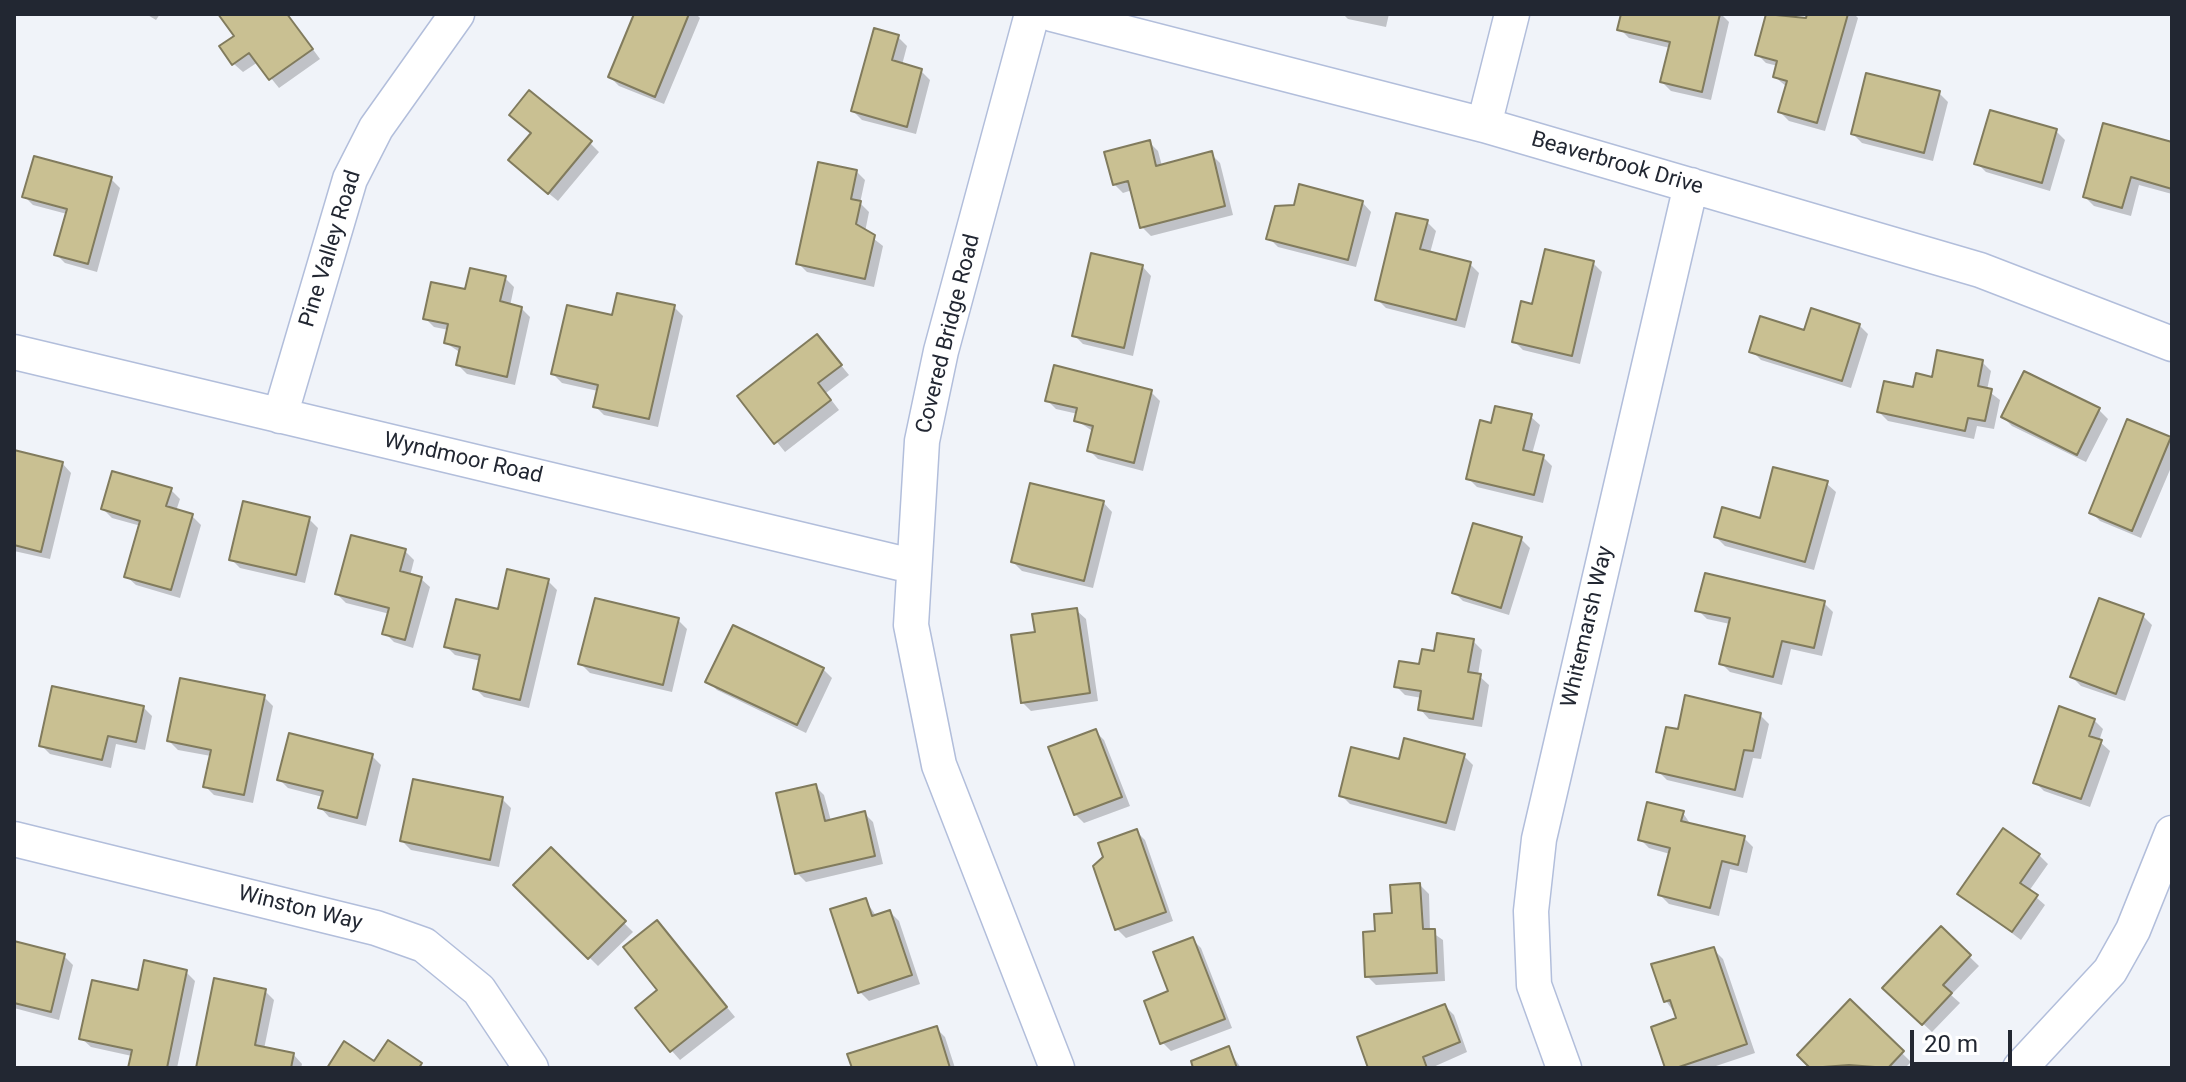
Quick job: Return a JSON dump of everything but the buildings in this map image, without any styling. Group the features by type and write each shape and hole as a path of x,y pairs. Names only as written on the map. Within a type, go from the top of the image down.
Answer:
{"street":[{"name":"Pine Valley Road","path":"280,416 350,179 376,128 457,14"},
{"name":"Covered Bridge Road","path":"1032,14 940,357 922,441 912,566 911,625 939,765 1057,1068"},
{"name":"Beaverbrook Drive","path":"1052,14 1484,125 1980,270 2172,344"},
{"path":"1484,125 1512,14"},
{"name":"Whitemarsh Way","path":"1564,1068 1534,985 1531,911 1539,839 1691,185"},
{"name":"Wyndmoor Road","path":"14,352 912,566"},
{"path":"2020,1068 2110,971 2133,930 2172,833"},
{"name":"Winston Way","path":"14,839 376,928 424,945 479,990 531,1068"}]}
